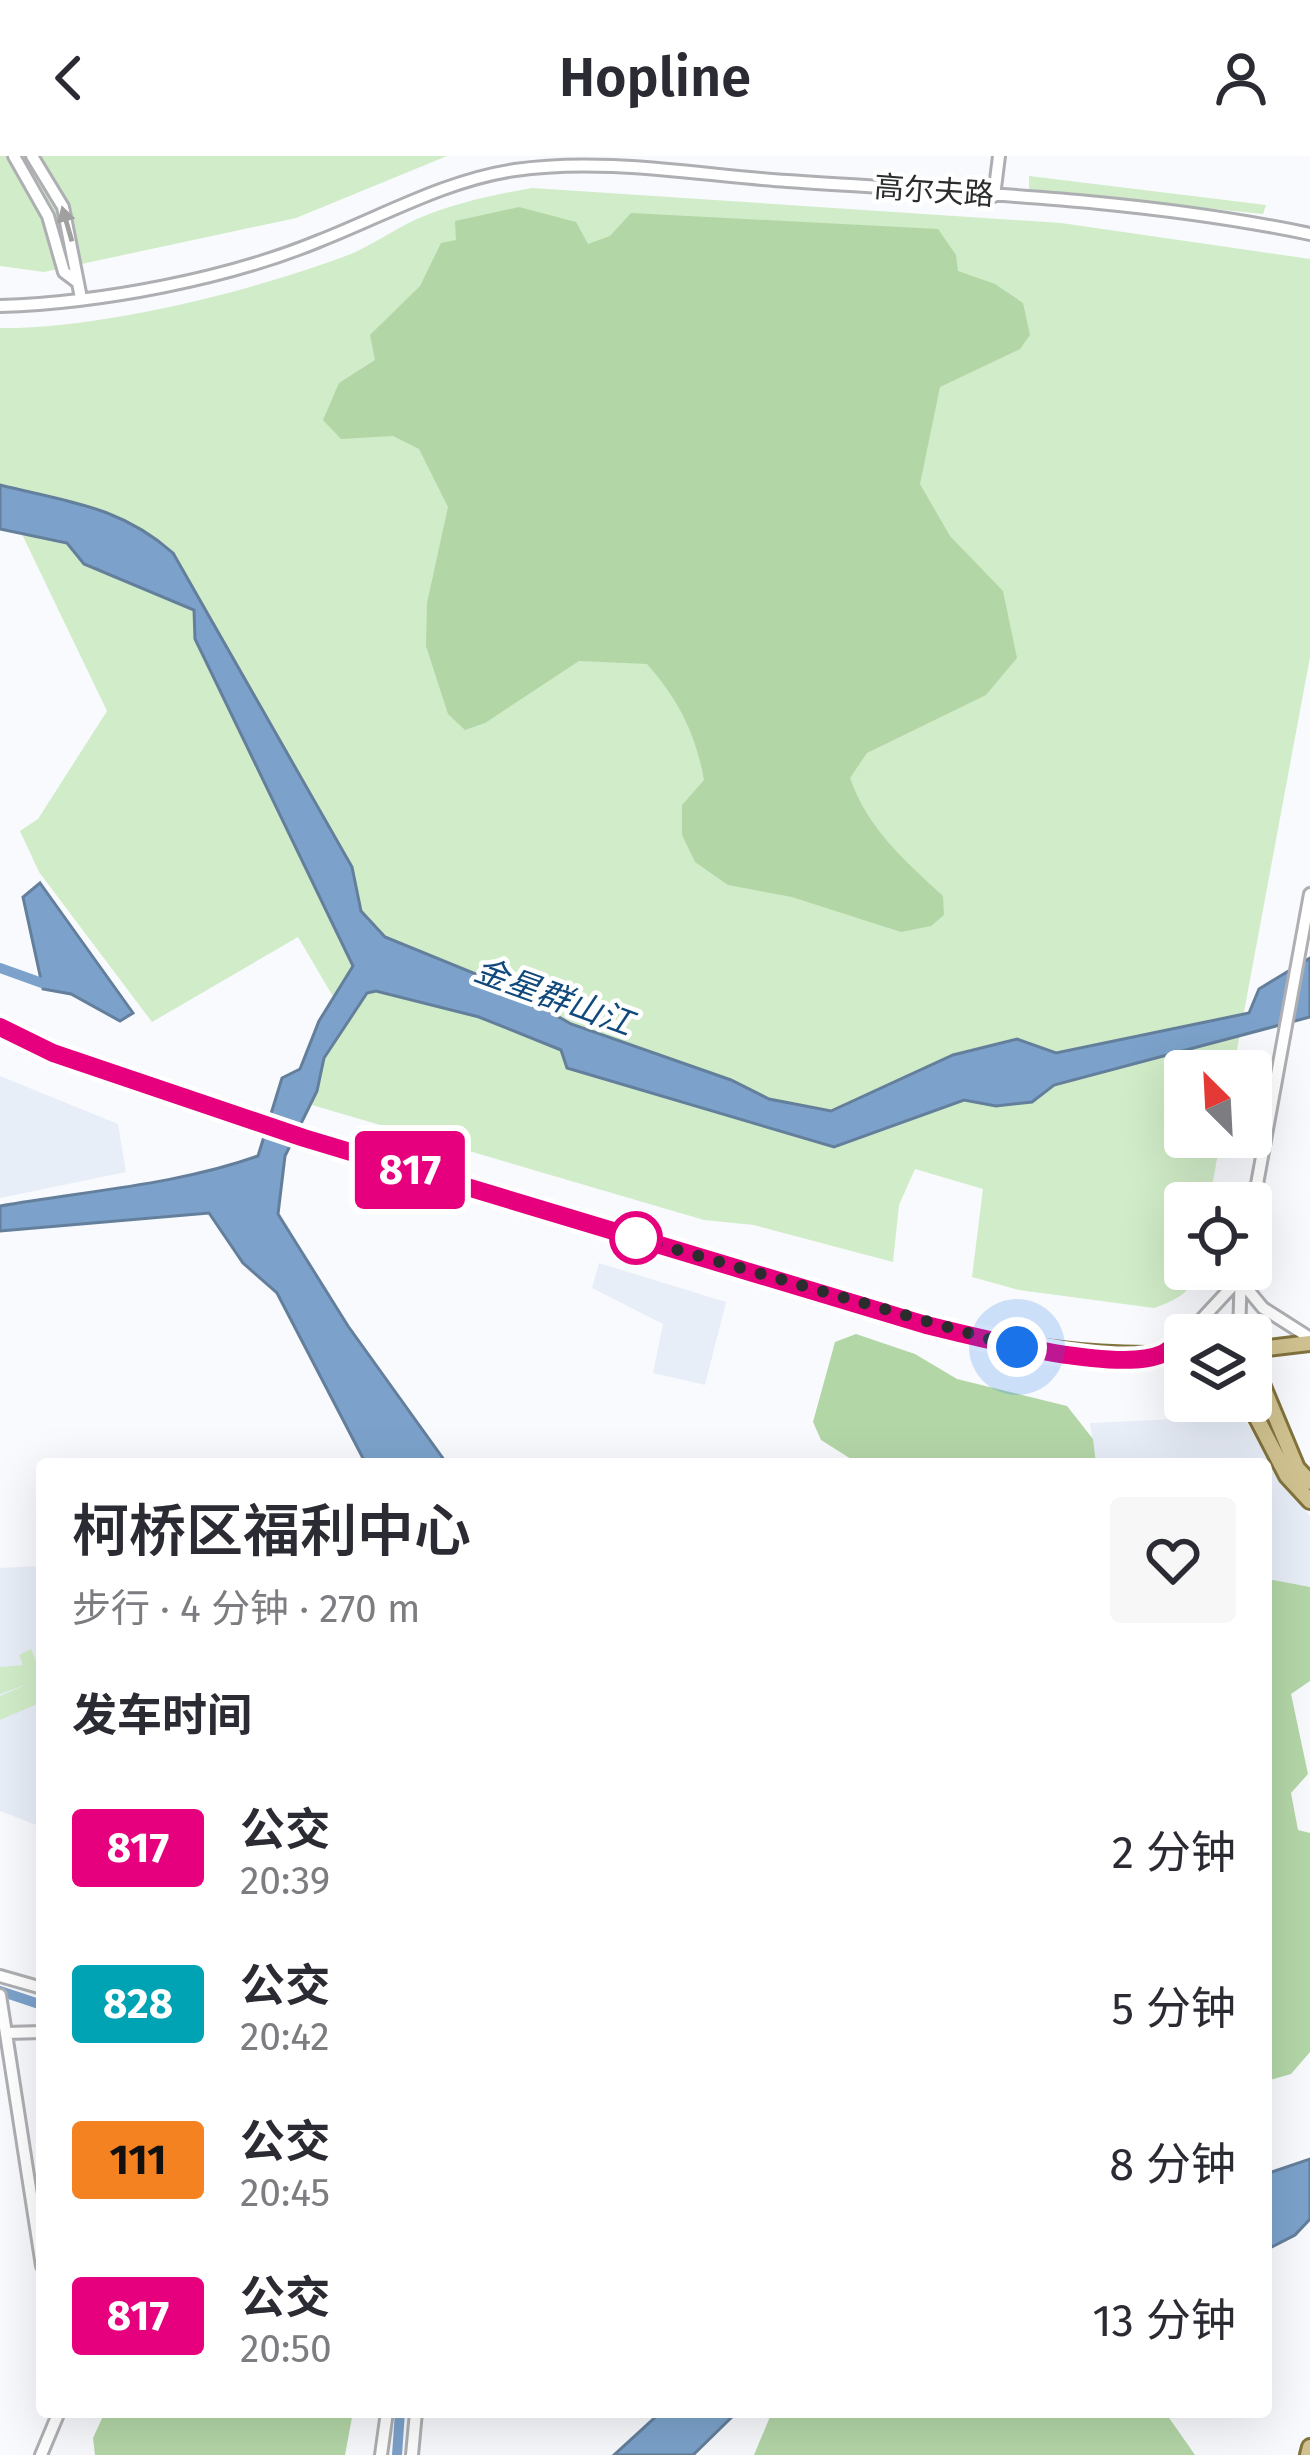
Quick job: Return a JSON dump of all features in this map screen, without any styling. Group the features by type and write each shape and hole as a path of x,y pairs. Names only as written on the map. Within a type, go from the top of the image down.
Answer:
{"main road":[{"path":"0,1027 53,1053 304,1138 926,1325 1017,1347 1164,1356"},
{"path":"1272,1349 1310,1341"},
{"path":"1272,1406 1297,1468 1310,1482"},
{"path":"1259,1422 1287,1476 1310,1501"}],"street":[{"path":"14,156 48,216 64,272 76,281"},
{"path":"32,156 64,207 81,298"},
{"path":"994,196 999,156"},
{"name":"高尔夫路","path":"0,306 173,283 314,243 429,193 515,170 615,169 994,196 1219,215 1310,234"},
{"path":"1258,1182 1310,895"},
{"path":"1205,1314 1226,1290"},
{"path":"1251,1290 1263,1308 1310,1341"},
{"path":"1159,1356 1164,1352"},
{"path":"0,1976 36,1986"},
{"path":"1,2001 36,2226"},
{"path":"7,2033 36,2032"},
{"path":"41,2455 56,2418"},
{"path":"381,2455 386,2418"},
{"path":"412,2455 415,2418"}],"shaded area":[{"path":"0,1076 118,1124 126,1172 0,1198"},
{"path":"599,1263 726,1302 705,1385 653,1373 663,1324 592,1288"},
{"path":"1164,1420 1246,1422 1267,1458 1095,1458 1090,1423"},
{"path":"1272,1467 1310,1516 1310,1587 1272,1582"},
{"path":"36,1566 36,1825 0,1811 0,1568"}],"green space":[{"path":"0,156 447,156 296,218 44,272 0,266"},
{"path":"1029,176 1266,205 1263,214 1029,190"},
{"path":"532,188 1061,223 1310,259 1310,657 1237,1050 1164,1050 1164,1158 1217,1158 1213,1182 1164,1182 1164,1290 1187,1290 1176,1298 1154,1308 1019,1290 972,1277 983,1189 915,1169 899,1205 893,1262 754,1225 704,1220 312,1105 324,1058 348,1022 298,937 152,1022 39,872 20,831 38,819 107,711 19,528 0,523 0,328 82,322 219,295 343,257 417,219"},
{"path":"519,207 576,222 588,244 610,236 631,213 938,229 956,255 958,271 995,284 1023,303 1030,335 1020,349 940,387 920,484 950,536 1003,591 1017,658 986,695 867,753 850,778 877,828 943,896 944,915 931,926 901,932 792,897 728,885 695,862 682,835 682,805 704,780 701,763 684,718 647,664 579,661 485,723 465,730 448,714 426,646 427,603 448,507 419,449 393,436 341,439 323,420 339,383 375,360 370,335 420,286 441,243 456,240 455,221"},
{"path":"856,1334 915,1354 957,1379 1067,1406 1093,1439 1095,1458 850,1458 821,1440 813,1422 835,1342"},
{"path":"1272,1580 1310,1587 1310,1681 1291,1694 1308,1774 1291,1793 1298,1830 1310,1833 1310,2052 1291,2074 1272,2079"},
{"path":"31,1649 36,1661 36,1704 0,1720 0,1696 30,1683 0,1694 0,1667 23,1665 19,1655"},
{"path":"102,2418 352,2418 345,2455 95,2455 93,2438"},
{"path":"769,2418 1169,2418 1195,2455 754,2455"}],"water":[{"path":"0,485 113,515 173,553 352,867 361,911 385,937 503,985 571,1024 731,1080 769,1099 831,1111 953,1055 1017,1039 1056,1053 1249,1013 1259,989 1310,958 1310,1017 1186,1050 1164,1050 1164,1056 1054,1085 1032,1102 996,1106 964,1100 834,1147 567,1068 561,1050 479,1017 376,991 367,993 324,1058 317,1091 285,1156 278,1214 348,1326 443,1458 363,1458 277,1293 243,1263 209,1213 0,1231 0,1206 163,1181 258,1156 282,1078 300,1069 319,1021 353,966 195,639 194,610 84,564 67,543 0,529"},
{"path":"40,883 133,1013 120,1021 71,994 43,989 23,897"},
{"path":"1310,2159 1310,2219 1295,2235 1272,2247 1272,2172"},
{"path":"654,2418 731,2418 693,2455 614,2455"}],"waterway":[{"path":"0,968 42,983"},
{"path":"0,1991 36,2003"},
{"path":"397,2455 400,2418"}],"bus line":[{"name":"817","path":"0,1027 53,1053 304,1138 926,1325 1017,1347 1098,1356 1164,1352"}],"route":[{"path":"636,1238 926,1325 1017,1347"}],"water label":[{"name":"金星群山江","path":"554,996"}]}
